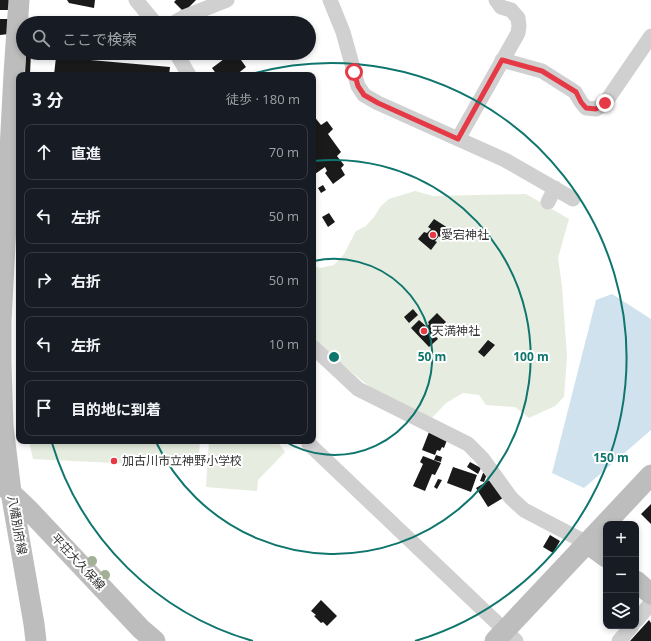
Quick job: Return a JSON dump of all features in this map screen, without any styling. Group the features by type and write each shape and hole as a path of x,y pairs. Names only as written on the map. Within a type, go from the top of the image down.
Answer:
{"main road":[{"name":"八幡別府線","path":"16,16 19,0"},
{"name":"八幡別府線","path":"16,18 7,74 2,272 2,380 6,488 34,624 36,641"},
{"path":"506,637 587,543 651,475"},
{"name":"平荘大久保線","path":"6,488 155,641"},
{"path":"587,543 603,555"},
{"path":"639,584 651,594"}],"street":[{"path":"136,0 149,16"},
{"path":"187,16 227,0"},
{"path":"330,0 343,32 358,86 364,95 378,103 506,160 574,199"},
{"path":"458,139 518,33 518,18 511,10 501,7 496,0"},
{"path":"502,60 542,71 576,92 586,108 596,109 605,103 651,36"},
{"path":"180,60 187,72"},
{"path":"548,202 555,188"},
{"path":"316,350 358,389 468,444 482,458 511,498 524,510 587,543"},
{"path":"308,444 506,637"},
{"path":"639,617 651,603"},
{"path":"620,641 630,629"}],"shaded area":[{"path":"415,191 433,196 526,194 569,219 558,258 562,286 567,357 564,397 555,406 529,418 515,407 486,405 479,395 463,393 446,403 430,420 375,391 344,366 316,340 316,267 320,268 334,265 344,254 356,231 366,226 381,206 389,199"},
{"path":"30,444 200,444 198,467 33,459"},
{"path":"209,444 279,444 285,452 258,480 257,491 206,487"}],"water":[{"path":"612,294 651,319 651,430 584,488 552,473 596,300"}],"building":[{"path":"0,0 12,0 11,10 0,10"},
{"path":"67,0 95,0 94,8 69,3"},
{"path":"176,0 196,0 184,12 174,2"},
{"path":"0,19 8,19 9,34 0,35"},
{"path":"26,60 31,60 30,72 25,72"},
{"path":"56,60 90,60 170,67 169,72 54,72"},
{"path":"223,60 241,60 246,67 240,72 215,72 212,68"},
{"path":"316,119 321,125 327,121 333,129 328,134 341,152 337,156 344,165 341,168 345,175 333,184 325,173 327,171 325,167 316,173"},
{"path":"323,185 326,190 321,193 318,188"},
{"path":"329,213 335,222 328,227 322,217"},
{"name":"愛宕神社","path":"434,219 448,228 441,239 439,236 435,241 437,242 431,250 418,239 424,232 427,233 431,229 428,227"},
{"path":"413,309 418,315 409,323 404,317"},
{"name":"天満神社","path":"437,313 446,322 438,332 435,330 432,332 438,339 429,347 411,328 419,320 427,327 429,324 428,322"},
{"path":"488,340 495,345 484,357 478,352"},
{"path":"429,432 447,440 444,448 442,447 440,451 437,450 435,455 422,450"},
{"path":"436,455 442,457 441,462 434,460"},
{"path":"423,456 441,463 435,475 432,474 425,491 413,486 423,464 420,462"},
{"path":"470,462 481,468 478,474 467,467"},
{"path":"453,467 477,475 471,492 447,483"},
{"path":"483,473 487,474 484,482 480,481"},
{"path":"438,479 442,480 437,489 434,487"},
{"path":"491,479 503,498 488,507 476,488"},
{"path":"651,504 651,524 641,514"},
{"path":"550,535 560,541 553,553 543,547"},
{"path":"321,600 337,616 327,626 323,622 321,623 314,616 316,615 311,611"},
{"path":"649,620 651,623 651,641 630,641"}],"place":[{"name":"愛宕神社","path":"433,235"},
{"name":"天満神社","path":"424,331"},
{"name":"加古川市立神野小学校","path":"114,461"}],"route":[{"path":"354,72 358,86 364,95 378,103 458,139 502,60 542,71 576,92 586,108 596,109 605,103"}]}
